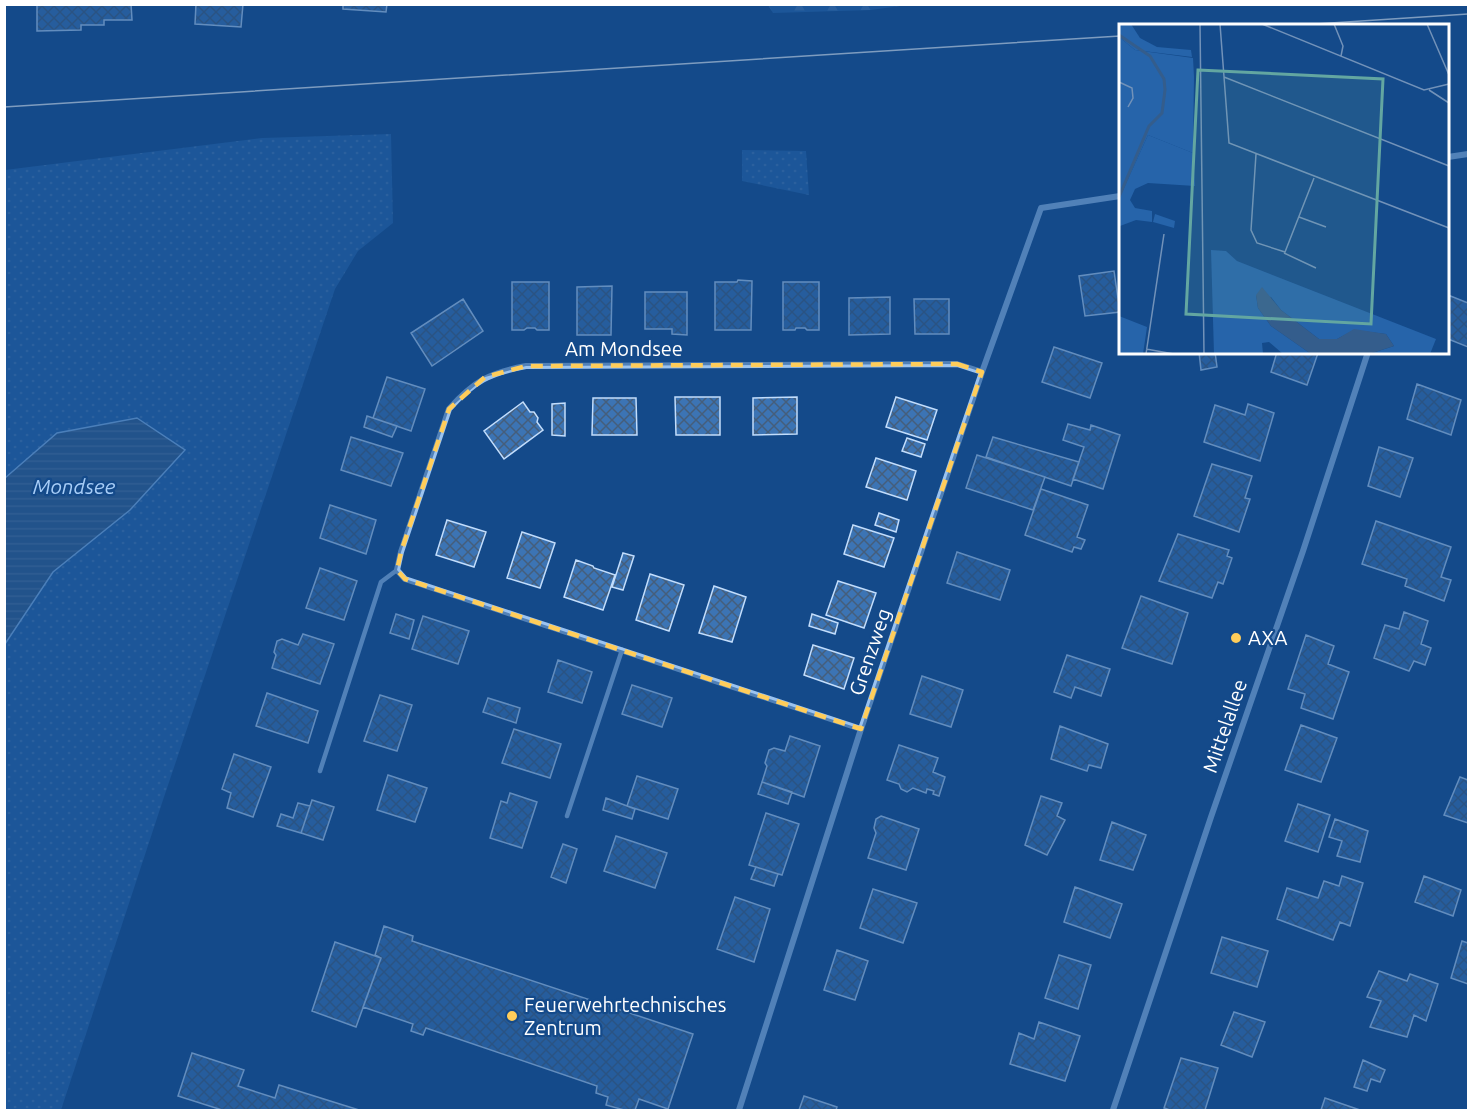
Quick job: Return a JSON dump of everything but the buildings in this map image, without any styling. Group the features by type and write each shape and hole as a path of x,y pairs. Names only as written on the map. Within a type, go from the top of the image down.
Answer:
{"street":[{"path":"1449,157 1468,154"},
{"name":"Grenzweg","path":"739,1110 861,729 982,372 1041,208 1119,196"},
{"name":"Mittelallee","path":"1113,1110 1218,794 1303,551 1367,354"},
{"name":"Am Mondsee","path":"397,570 449,409 464,392 485,377 503,370 526,366 957,364 982,372"},
{"path":"397,570 405,579 861,729"}],"lane":[{"name":"Am Mondsee","path":"320,771 381,582 397,570"},
{"path":"567,816 622,650"}],"highlighted area":[{"path":"957,364 982,372 861,729 405,579 397,570 401,552 449,409 485,377 526,366"}],"green space":[{"path":"768,5 907,5 871,10 773,13"},
{"path":"391,134 393,223 358,251 335,289 61,1110 5,1110 5,644 53,572 130,510 184,450 137,418 57,433 5,478 5,170 262,138"},
{"path":"742,150 806,151 809,195 742,181"}],"water":[{"name":"Mondsee","path":"137,418 185,450 130,510 53,572 5,644 5,478 57,433"}],"tram line":[{"path":"1316,24 1468,14"},
{"path":"4,107 1119,36"}],"place":[{"name":"AXA","path":"1236,638"},
{"name":"Feuerwehrtechnisches Zentrum","path":"512,1016"}]}
